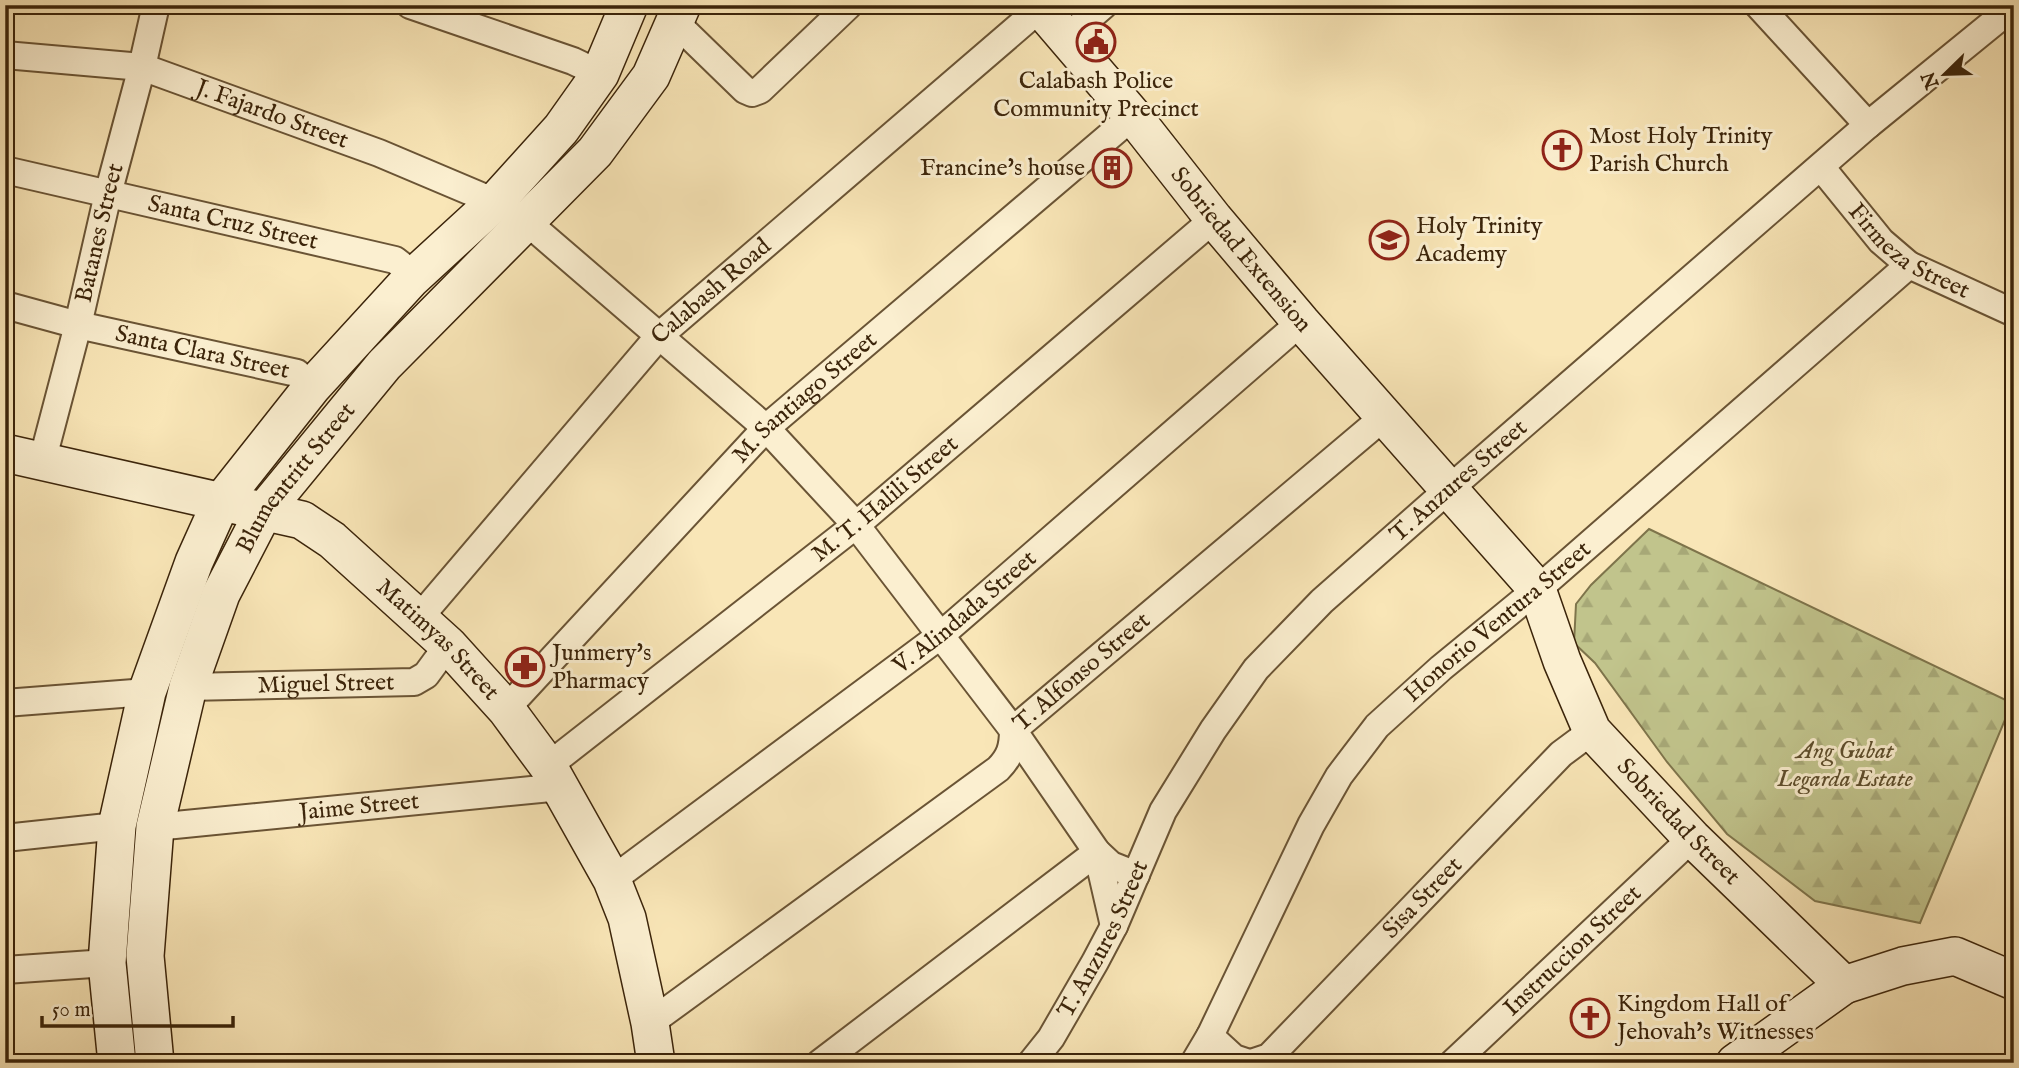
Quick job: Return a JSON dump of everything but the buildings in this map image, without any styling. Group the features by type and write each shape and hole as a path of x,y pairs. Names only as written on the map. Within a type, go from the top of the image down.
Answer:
{"street":[{"name":"Batanes Street","path":"42,462 156,5"},
{"path":"410,5 573,61 600,75"},
{"name":"Blumentritt Street","path":"117,1063 107,963 117,826 147,692 194,562 221,502 312,387 411,279 495,202 561,129 600,75 629,5"},
{"path":"679,14 745,90 752,93 760,90 849,5"},
{"path":"1067,37 1104,5"},
{"name":"Sobriedad Extension","path":"1041,6 1214,219 1448,490"},
{"name":"Calabash Road","path":"419,618 659,336 1041,6"},
{"name":"T. Anzures Street","path":"1031,1063 1074,1002 1114,926 1163,811 1213,730 1256,669 1322,601 1448,490 1868,125 2014,6"},
{"path":"1766,8 1868,125"},
{"name":"Blumentritt Street","path":"155,1063 145,956 155,827 188,687 221,594 264,511 384,365 603,142 651,76 679,14"},
{"name":"J. Fajardo Street","path":"5,55 142,67 380,153 495,202 527,222 766,428 856,525 1013,730 1097,852"},
{"name":"M. Santiago Street","path":"506,709 766,428 1133,116"},
{"name":"Firmeza Street","path":"1821,167 1881,241 1909,265 2014,313"},
{"name":"Santa Cruz Street","path":"5,170 395,260 404,267 411,279"},
{"name":"M. T. Halili Street","path":"554,776 856,525 1214,219"},
{"name":"Honorio Ventura Street","path":"1194,1063 1210,1036 1311,825 1339,776 1377,726 1909,265"},
{"name":"Santa Clara Street","path":"5,305 78,326 297,373 312,387"},
{"name":"V. Alindada Street","path":"612,880 941,635 1301,322"},
{"name":"T. Alfonso Street","path":"650,1023 998,769 1013,746 1013,730 1385,416"},
{"name":"Matimyas Street","path":"5,453 302,520 332,540 448,645 506,709 554,776 612,880 627,918 656,1063"},
{"name":"Sobriedad Street","path":"1448,490 1537,589 1562,661 1592,732 1692,838 1844,985"},
{"name":"Miguel Street","path":"188,687 414,682 426,675 448,645"},
{"path":"5,703 147,692"},
{"name":"Sisa Street","path":"1210,1036 1234,1058 1250,1063 1269,1057 1562,754 1592,732"},
{"name":"Jaime Street","path":"155,827 554,776"},
{"path":"5,838 117,826"},
{"name":"Instruccion Street","path":"1453,1063 1692,838"},
{"path":"1097,852 1111,865 1136,875"},
{"path":"1097,852 1114,926"},
{"name":"T. Anzures Street","path":"820,1063 1097,852"},
{"path":"1742,1061 1844,985 1903,966 1955,956 2014,981"},
{"path":"5,970 107,963"}],"green space":[{"name":"Ang Gubat Legarda Estate","path":"1649,529 2012,703 1920,923 1815,901 1727,834 1667,762 1595,663 1574,643 1576,604 1591,585"}],"place":[{"name":"Calabash Police Community Precinct","path":"1096,42"},
{"name":"Most Holy Trinity Parish Church","path":"1562,150"},
{"name":"Francine's house","path":"1112,168"},
{"name":"Holy Trinity Academy","path":"1389,240"},
{"name":"Junmery's Pharmacy","path":"525,667"},
{"name":"Kingdom Hall of Jehovah's Witnesses","path":"1590,1018"}]}
